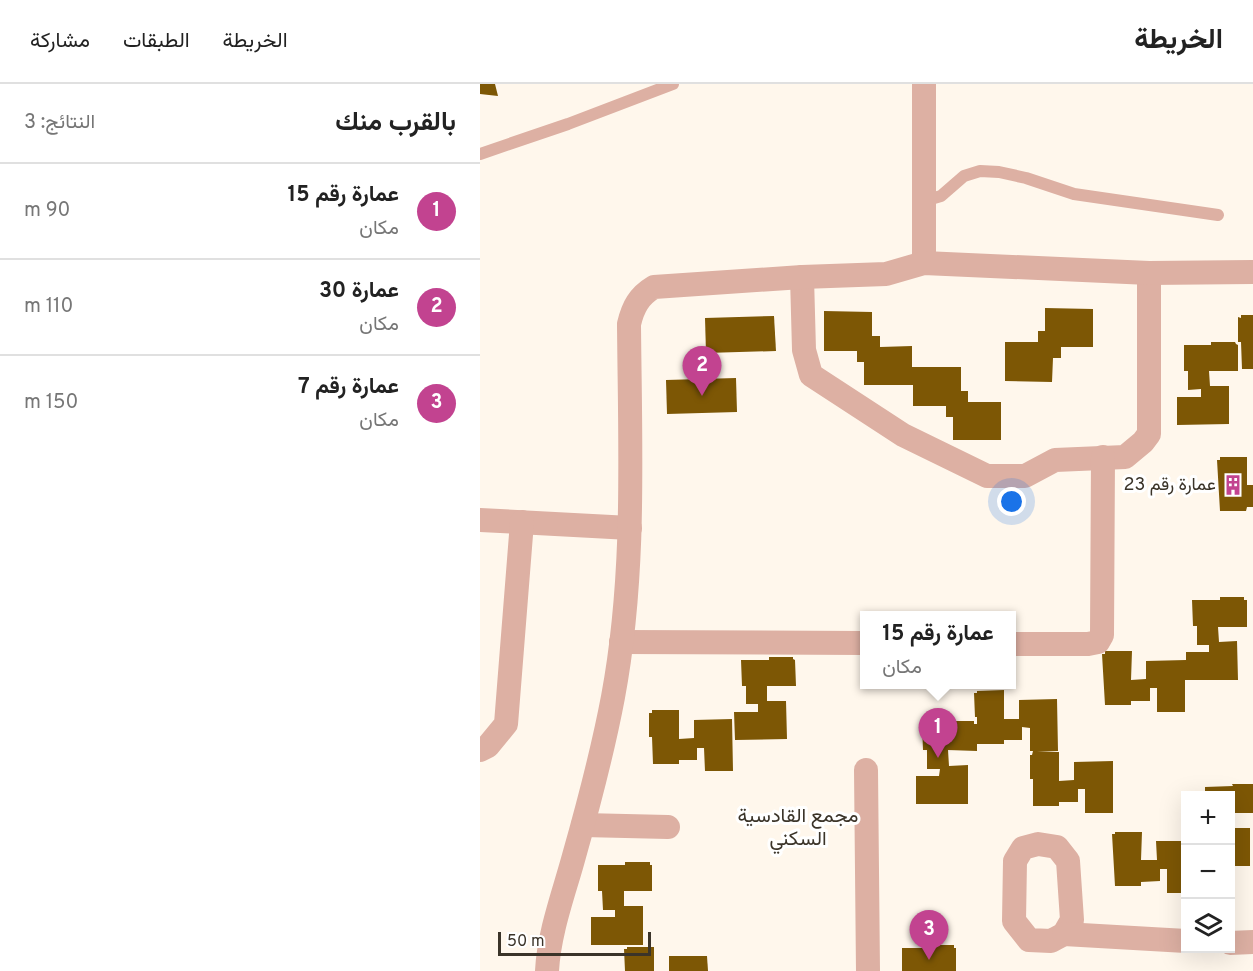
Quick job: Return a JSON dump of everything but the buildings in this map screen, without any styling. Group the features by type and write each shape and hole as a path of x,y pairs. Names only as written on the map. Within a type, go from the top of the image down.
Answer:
{"street":[{"path":"924,84 924,263"},
{"path":"547,971 558,915 603,747 621,642 630,528 629,324 633,307 644,293 654,287 886,274 924,263 1149,273 1253,272"},
{"path":"802,277 804,350 811,375 903,435 987,476 1025,476 1055,460 1125,457 1149,434 1149,273"},
{"path":"1016,644 1088,644 1098,642 1102,635 1103,457"},
{"path":"480,520 630,528"},
{"path":"480,750 488,747 506,724 522,522"},
{"path":"621,642 860,643"},
{"path":"866,770 868,971"},
{"path":"583,825 668,827"},
{"path":"1064,934 1181,941"},
{"path":"1235,943 1253,942"}],"lane":[{"path":"480,154 568,124 673,84"},
{"path":"924,201 941,196 964,176 980,171 999,172 1026,178 1074,194 1218,215"}],"place":[{"name":"عمارة 30","path":"702,396"},
{"name":"عمارة رقم 23","path":"1233,485"},
{"name":"عمارة رقم 15","path":"938,758"},
{"name":"عمارة رقم 7","path":"929,960"}],"district":[{"name":"مجمع القادسية السكني","path":"798,828"}]}
